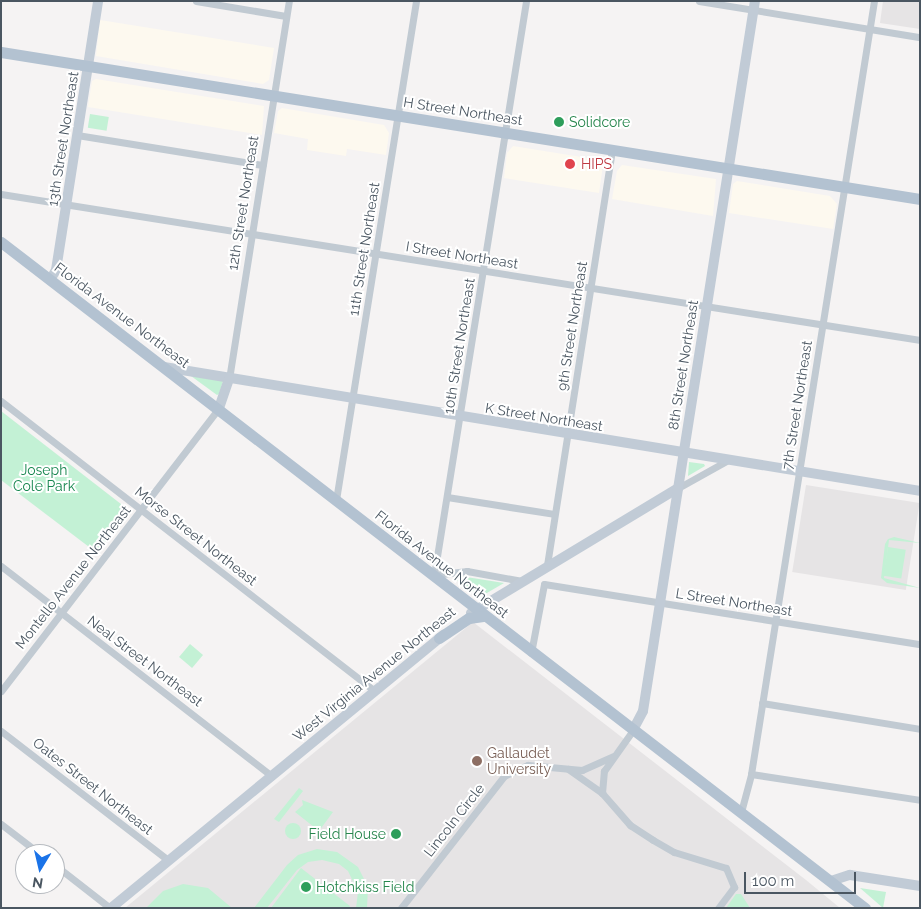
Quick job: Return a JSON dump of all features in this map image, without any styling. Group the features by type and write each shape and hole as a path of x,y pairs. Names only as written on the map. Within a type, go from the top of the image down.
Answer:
{"main road":[{"name":"13th Street Northeast","path":"50,280 56,270 98,1"},
{"name":"8th Street Northeast","path":"634,730 643,711 754,6"},
{"name":"H Street Northeast","path":"1,52 920,198"},
{"name":"Florida Avenue Northeast","path":"1,242 219,408 531,653 865,908"},
{"name":"K Street Northeast","path":"164,367 353,400 920,491"},
{"name":"12th Street Northeast","path":"219,408 229,379"},
{"name":"West Virginia Avenue Northeast","path":"480,613 522,581 547,565 678,488"},
{"path":"439,638 480,613"},
{"name":"West Virginia Avenue Northeast","path":"111,908 439,638"},
{"path":"831,881 850,875 920,886"}],"street":[{"path":"196,1 286,16"},
{"name":"12th Street Northeast","path":"229,379 289,1"},
{"name":"11th Street Northeast","path":"336,500 416,1"},
{"name":"10th Street Northeast","path":"434,576 526,1"},
{"path":"699,1 754,6 870,29 920,36"},
{"name":"7th Street Northeast","path":"741,812 747,801 874,1"},
{"path":"77,135 263,165"},
{"name":"9th Street Northeast","path":"547,565 612,150"},
{"name":"I Street Northeast","path":"1,194 920,340"},
{"name":"Morse Street Northeast","path":"1,401 375,691"},
{"name":"Montello Avenue Northeast","path":"1,691 219,408"},
{"name":"West Virginia Avenue Northeast","path":"678,488 728,460"},
{"path":"447,497 554,514"},
{"name":"Neal Street Northeast","path":"1,566 272,776"},
{"path":"434,576 467,571 522,581"},
{"name":"L Street Northeast","path":"531,653 544,584 920,644"},
{"path":"762,703 920,729"},
{"name":"Lincoln Circle","path":"602,793 604,771 613,756 634,730"},
{"name":"Oates Street Northeast","path":"1,731 169,861"},
{"name":"Lincoln Circle","path":"402,908 504,776 528,765 568,769 595,766 613,756"},
{"name":"Lincoln Circle","path":"568,769 602,793 630,825 653,840 674,852 726,868 734,887 718,908"},
{"path":"751,774 920,800"},
{"path":"1,824 27,844"},
{"path":"65,873 111,908"}],"shaded area":[{"path":"883,1 920,1 920,29 880,23"},
{"path":"100,20 274,48 269,80 263,84 96,56"},
{"path":"96,79 264,106 262,135 88,107 92,81"},
{"path":"282,108 384,125 389,133 386,155 347,149 346,156 307,150 308,139 274,133 278,111"},
{"path":"513,146 600,160 603,165 599,193 504,178 507,153"},
{"path":"622,165 716,179 713,216 612,199 617,171"},
{"path":"737,181 830,196 837,204 833,229 729,213 733,184"},
{"path":"806,485 920,503 906,590 792,572"},
{"name":"Gallaudet University","path":"473,622 806,880 840,908 125,908"}],"green space":[{"path":"90,114 109,117 107,131 88,128"},
{"path":"191,376 223,381 219,394 217,395"},
{"name":"Joseph Cole Park","path":"1,411 130,511 97,553 1,480"},
{"path":"689,462 704,464 705,466 688,476"},
{"path":"894,537 920,543 889,540 884,578 920,588 887,583 881,578 885,544 888,539"},
{"path":"888,547 906,550 901,578 883,576"},
{"path":"460,576 504,583 480,597 455,579"},
{"path":"190,644 203,655 192,668 179,657"},
{"path":"299,788 303,791 279,822 274,819"},
{"path":"302,800 333,812 319,831 295,812 303,805"},
{"path":"293,823 299,825 301,831 299,837 293,839 287,837 285,831 287,825"},
{"path":"317,849 337,852 358,867 368,887 367,908 356,908 358,892 348,871 339,864 322,860 308,862 297,870 267,908 254,908 287,865 298,855"},
{"name":"Hotchkiss Field","path":"301,868 350,906 349,908 271,908"},
{"path":"183,884 208,888 232,908 146,908 163,891"},
{"path":"860,888 886,892 883,908"},
{"path":"736,894 741,894 750,908 726,908"}],"place":[{"name":"Solidcore","path":"559,122"},
{"name":"HIPS","path":"570,164"},
{"name":"Gallaudet University","path":"477,761"},
{"name":"Field House","path":"396,834"},
{"name":"Hotchkiss Field","path":"306,887"}]}
